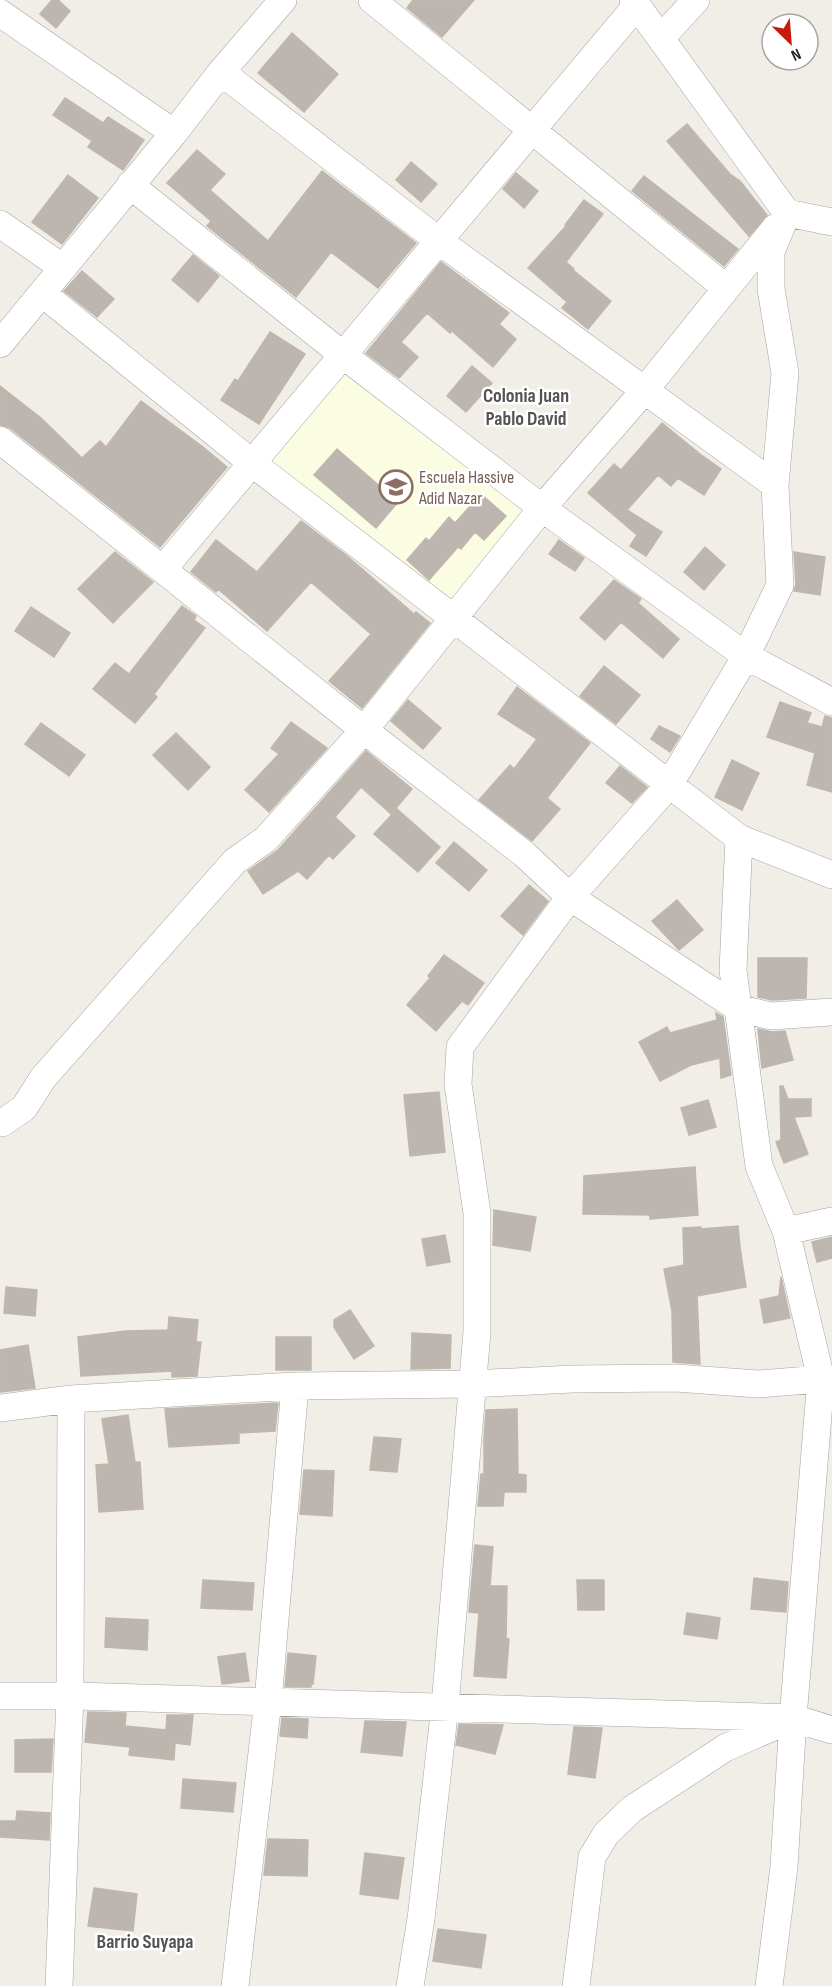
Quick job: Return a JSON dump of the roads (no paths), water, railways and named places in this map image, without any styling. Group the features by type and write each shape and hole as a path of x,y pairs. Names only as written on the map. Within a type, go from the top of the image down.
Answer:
{"street":[{"path":"372,0 726,288"},
{"path":"661,38 696,0"},
{"path":"0,344 174,133 277,2"},
{"path":"163,569 532,130 635,3 787,213 832,222"},
{"path":"0,13 174,133"},
{"path":"221,72 439,241 775,485"},
{"path":"130,185 343,355 542,508 746,656 832,702"},
{"path":"2,1123 24,1108 43,1078 235,861 266,839 364,730 542,508 644,391 787,213"},
{"path":"410,1986 421,1920 445,1706 477,1332 477,1213 458,1084 460,1047 570,897 669,785 746,656 780,585 775,485 785,373 771,289 771,252 787,213"},
{"path":"0,224 63,268"},
{"path":"42,293 252,463 739,838 832,875"},
{"path":"0,440 364,730 524,854 570,897 738,1008 771,1016 832,1012"},
{"path":"739,838 733,970 759,1166 786,1231 821,1379 793,1718 784,1868 769,1986"},
{"path":"786,1231 832,1221"},
{"path":"0,1408 71,1399 295,1386 676,1378 758,1384 821,1379"},
{"path":"234,1986 268,1701 295,1386"},
{"path":"59,1986 70,1696 71,1399"},
{"path":"0,1696 268,1701 793,1718 832,1731"},
{"path":"576,1986 592,1857 606,1834 632,1809 725,1748 793,1718"}],"place":[{"name":"Escuela Hassive Adid Nazar","path":"396,487"}],"district":[{"name":"Colonia Juan Pablo David","path":"526,408"},
{"name":"Barrio Suyapa","path":"145,1942"}]}
